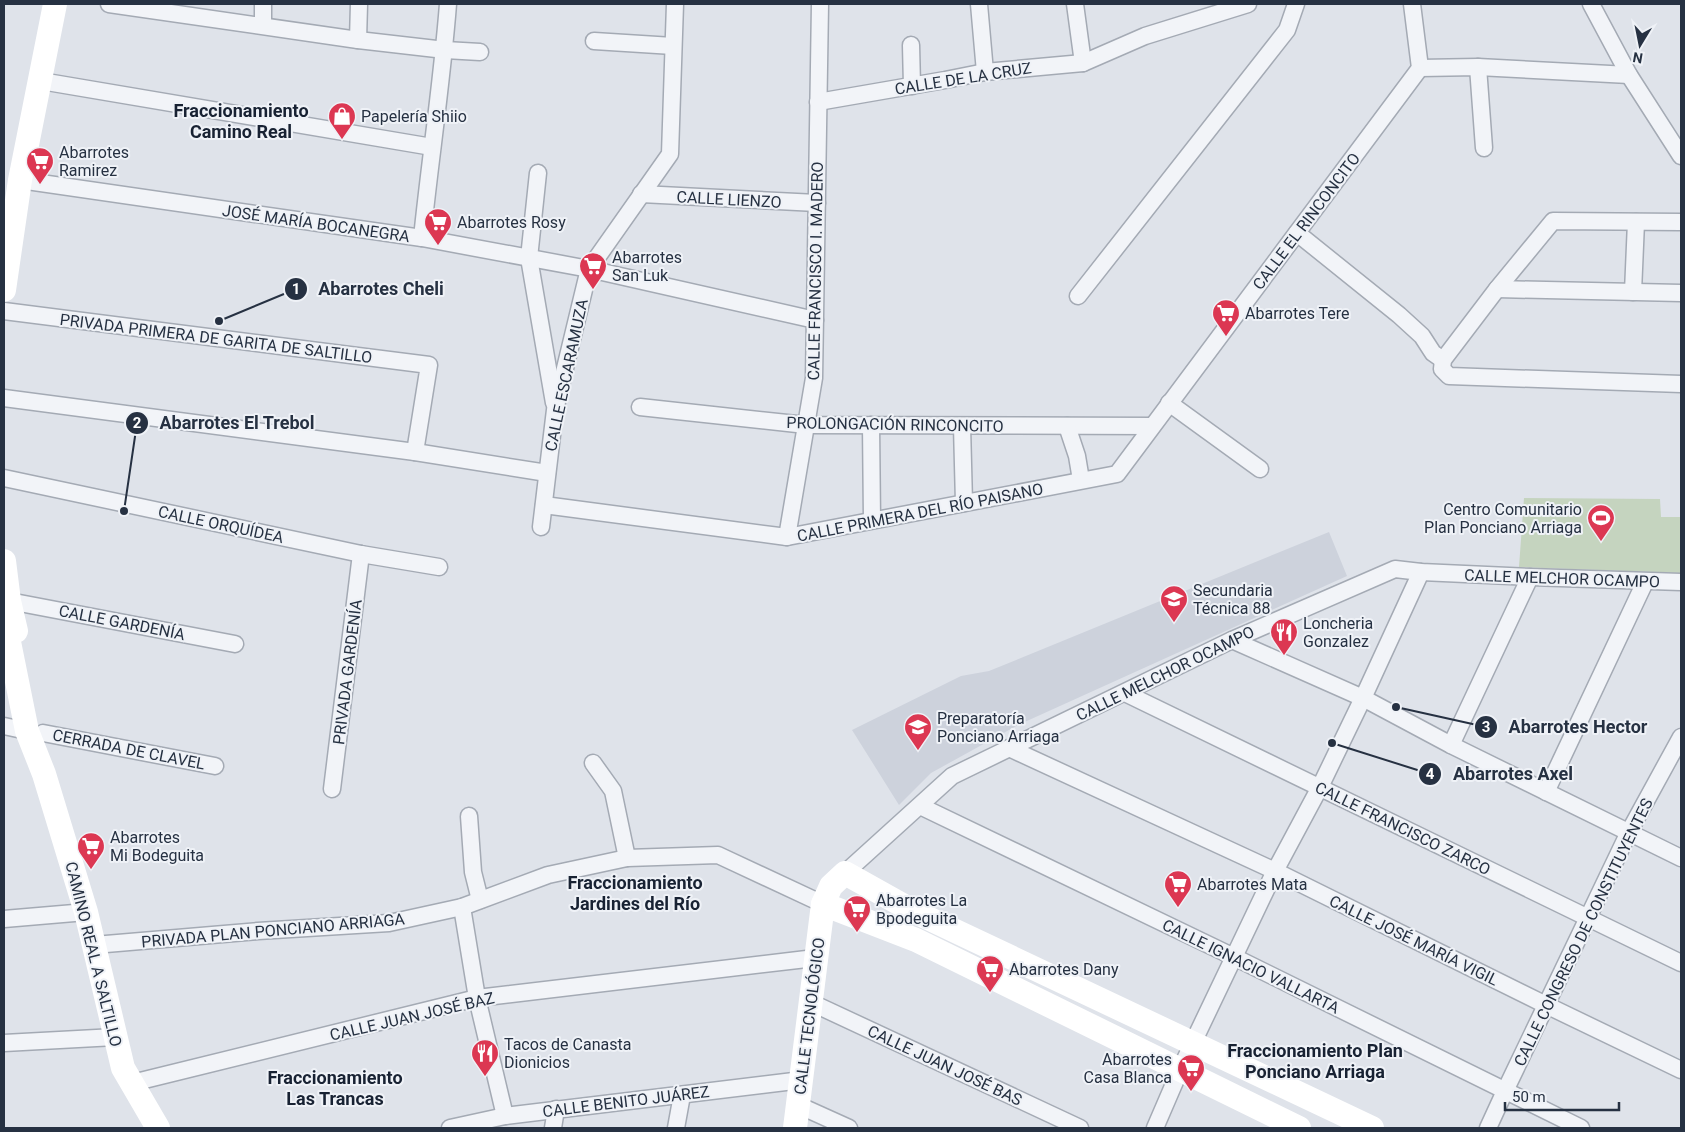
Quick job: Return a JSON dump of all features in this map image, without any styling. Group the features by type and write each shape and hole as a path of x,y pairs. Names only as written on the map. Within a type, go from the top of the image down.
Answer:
{"street":[{"path":"4,200 38,4"},
{"path":"4,290 20,180 55,4"},
{"path":"109,4 358,40 480,52"},
{"path":"263,4 263,25"},
{"path":"358,40 359,4"},
{"path":"422,238 445,50 448,4"},
{"name":"CALLE ESCARAMUZA","path":"541,526 555,410 589,269 670,154 675,4"},
{"name":"CALLE FRANCISCO I. MADERO","path":"787,537 814,378 820,4"},
{"path":"979,4 985,72"},
{"path":"1075,4 1083,63"},
{"name":"CALLE DE LA CRUZ","path":"818,102 985,72 1083,63 1146,36 1248,4"},
{"path":"1078,296 1287,30 1296,4"},
{"path":"1412,4 1420,68 1478,67 1629,75"},
{"path":"1591,4 1629,75 1681,156"},
{"path":"594,41 673,46"},
{"path":"911,45 912,86"},
{"path":"1478,67 1484,148"},
{"name":"CALLE EL RINCONCITO","path":"1117,474 1420,68"},
{"path":"41,81 432,147"},
{"path":"538,173 529,258 555,410"},
{"name":"JOSÉ MARÍA BOCANEGRA","path":"20,180 422,238 589,269 815,320"},
{"name":"CALLE LIENZO","path":"641,194 817,203"},
{"path":"1681,222 1553,220 1443,360 1442,370 1449,376 1681,384"},
{"path":"1633,292 1636,222"},
{"path":"1297,233 1399,315 1422,336 1433,353 1443,360"},
{"path":"1497,289 1681,292"},
{"name":"PRIVADA PRIMERA DE GARITA DE SALTILLO","path":"4,311 428,365 415,452"},
{"path":"4,398 415,452 547,473"},
{"path":"1169,403 1260,469"},
{"name":"PROLONGACIÓN RINCONCITO","path":"640,407 806,425 1152,426"},
{"path":"870,425 872,520"},
{"path":"962,426 964,503"},
{"path":"1067,426 1077,456 1081,480"},
{"name":"CALLE PRIMERA DEL RÍO PAISANO","path":"544,505 787,537 1117,474"},
{"name":"CALLE ORQUÍDEA","path":"4,478 362,554 439,567"},
{"name":"PRIVADA GARDENÍA","path":"332,790 362,554"},
{"name":"CAMINO REAL A SALTILLO","path":"4,561 6,609 44,774 86,912 123,1068 158,1128"},
{"name":"CALLE MELCHOR OCAMPO","path":"824,904 831,886 952,776 1232,640 1395,569 1530,577 1681,582"},
{"path":"1155,1128 1193,1042 1275,871 1320,787 1421,572"},
{"path":"1451,745 1530,577"},
{"path":"1546,792 1645,582"},
{"name":"CALLE GARDENÍA","path":"6,609 236,644"},
{"path":"1232,640 1363,698 1451,745 1681,858"},
{"name":"CALLE FRANCISCO ZARCO","path":"1125,693 1681,963"},
{"name":"CERRADA DE CLAVEL","path":"4,726 215,766"},
{"name":"CALLE CONGRESO DE CONSTITUYENTES","path":"1488,1128 1629,832 1680,743"},
{"name":"CALLE JOSÉ MARÍA VIGIL","path":"1009,748 1275,871 1681,1070"},
{"path":"593,763 613,791 627,858"},
{"name":"CALLE IGNACIO VALLARTA","path":"920,806 1234,957 1581,1128"},
{"path":"469,816 473,872 480,900"},
{"name":"PRIVADA PLAN PONCIANO ARRIAGA","path":"94,945 258,931 390,923 462,907 548,875 627,858 718,855 824,904"},
{"path":"845,873 913,911 1372,1128"},
{"path":"824,904 916,940 1298,1128"},
{"name":"CALLE TECNOLÓGICO","path":"797,1117 815,958 824,904"},
{"path":"462,907 477,998 505,1116"},
{"path":"913,911 916,940"},
{"path":"4,919 86,912"},
{"name":"CALLE JUAN JOSÉ BAZ","path":"132,1083 477,998 815,958"},
{"name":"CALLE JUAN JOSÉ BAS","path":"810,1002 1080,1128"},
{"path":"4,1043 115,1037"},
{"name":"CALLE BENITO JUÁREZ","path":"450,1128 505,1116 556,1109 802,1080"},
{"path":"676,1128 682,1095"},
{"path":"553,1128 556,1109"},
{"path":"797,1117 849,1128"}],"shaded area":[{"name":"Secundaria Técnica 88","path":"1329,532 1347,576 1018,725 931,773 899,805 852,730 961,676 989,671"}],"green space":[{"name":"Centro Comunitario Plan Ponciano Arriaga","path":"1524,498 1660,499 1661,517 1681,517 1681,573 1519,567"}],"place":[{"name":"Papelería Shiio","path":"342,140"},
{"name":"Abarrotes Ramirez","path":"40,185"},
{"name":"Abarrotes Rosy","path":"438,246"},
{"name":"Abarrotes San Luk","path":"593,290"},
{"name":"Abarrotes Cheli","path":"219,321"},
{"name":"Abarrotes Tere","path":"1226,337"},
{"name":"Abarrotes El Trebol","path":"124,511"},
{"name":"Centro Comunitario Plan Ponciano Arriaga","path":"1601,542"},
{"name":"Secundaria Técnica 88","path":"1174,623"},
{"name":"Loncheria Gonzalez","path":"1284,656"},
{"name":"Abarrotes Hector","path":"1396,707"},
{"name":"Abarrotes Axel","path":"1332,743"},
{"name":"Preparatoría Ponciano Arriaga","path":"918,751"},
{"name":"Abarrotes Mi Bodeguita","path":"91,870"},
{"name":"Abarrotes Mata","path":"1178,908"},
{"name":"Abarrotes La Bpodeguita","path":"857,933"},
{"name":"Abarrotes Dany","path":"990,993"},
{"name":"Tacos de Canasta Dionicios","path":"485,1077"},
{"name":"Abarrotes Casa Blanca","path":"1191,1092"}],"district":[{"name":"Fraccionamiento Camino Real","path":"241,121"},
{"name":"Fraccionamiento Jardines del Río","path":"635,893"},
{"name":"Fraccionamiento Plan Ponciano Arriaga","path":"1315,1061"},
{"name":"Fraccionamiento Las Trancas","path":"335,1088"}]}
